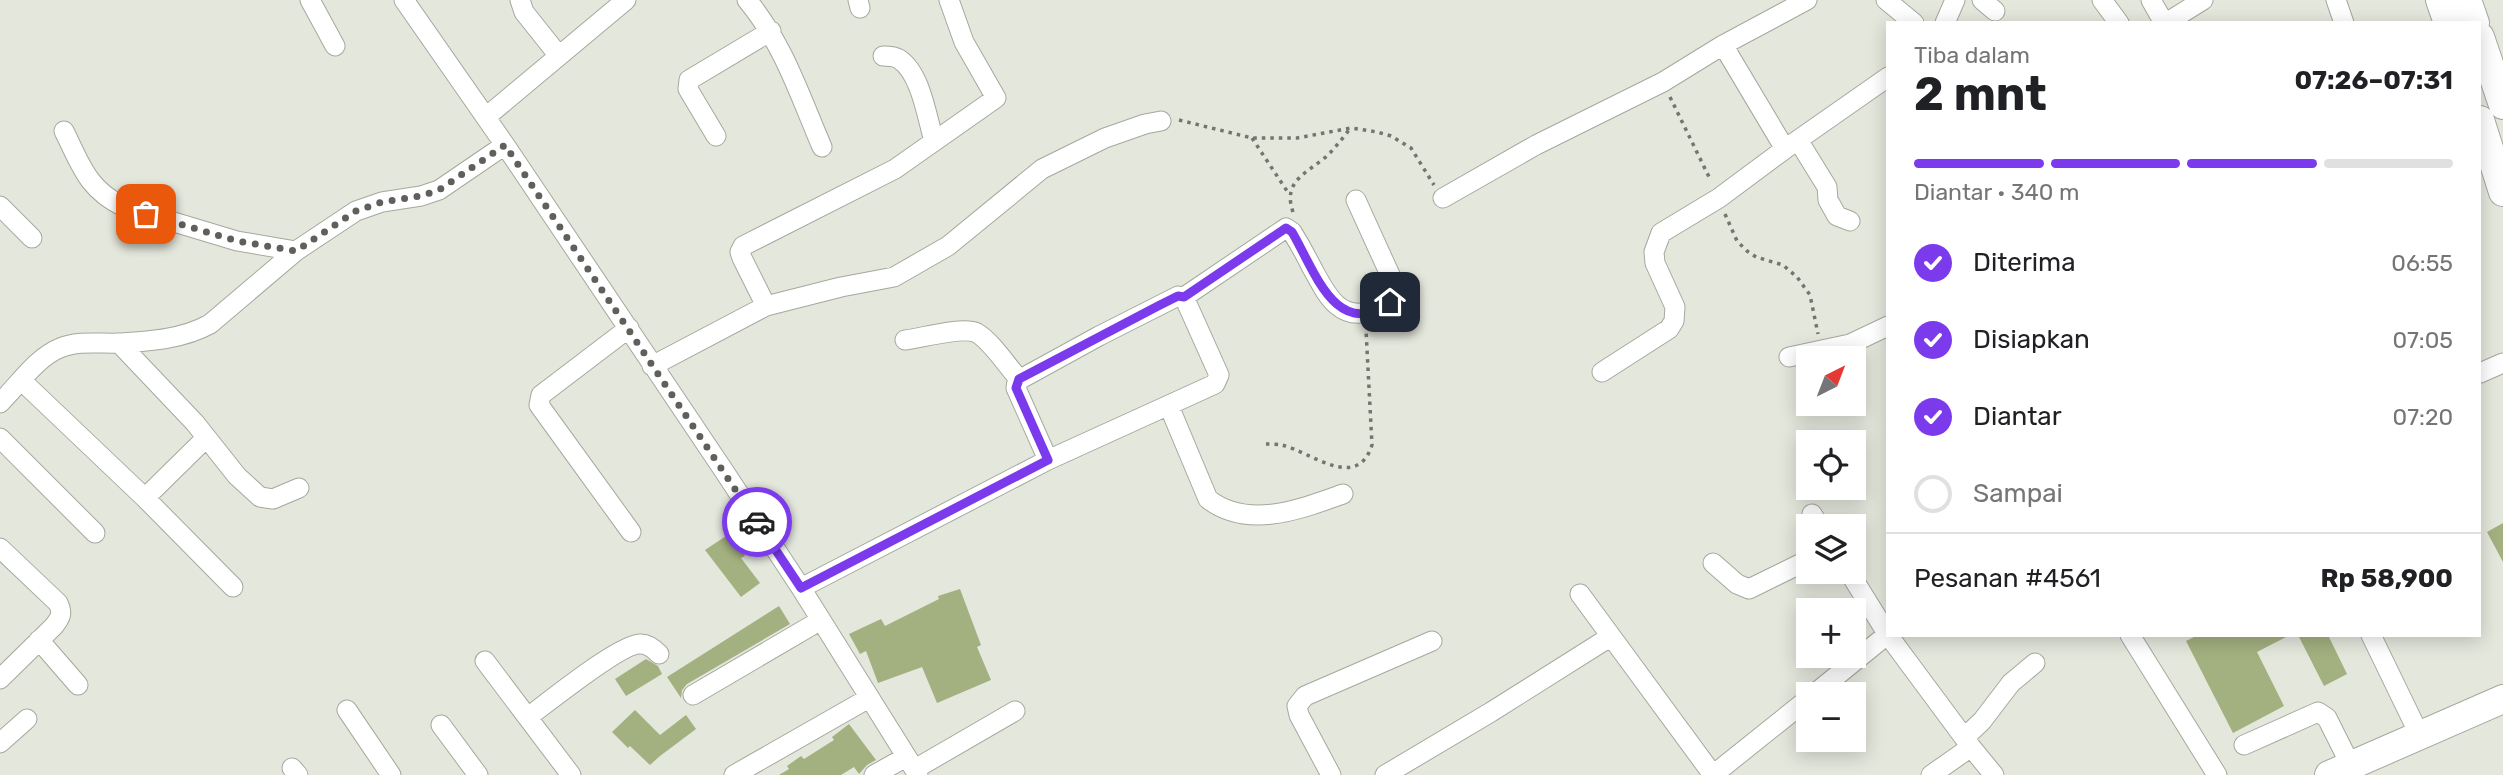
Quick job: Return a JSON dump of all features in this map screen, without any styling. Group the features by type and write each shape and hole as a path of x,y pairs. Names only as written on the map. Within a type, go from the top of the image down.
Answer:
{"highway":[{"path":"2440,0 2447,21"},
{"path":"2467,0 2474,21"},
{"path":"2481,39 2498,71 2503,105"},
{"path":"2481,123 2503,192"},
{"path":"2340,770 2503,699"}],"street":[{"path":"310,0 335,47"},
{"path":"520,0 524,12 559,56"},
{"path":"747,0 780,47 822,148"},
{"path":"766,306 742,258 740,252 743,247 895,169 996,98 964,42 948,0"},
{"path":"1443,198 1549,138 1615,108 1663,82 1723,45 1807,0"},
{"path":"1886,0 1912,21"},
{"path":"1946,21 1955,0"},
{"path":"2102,0 2118,21"},
{"path":"2151,0 2164,21"},
{"path":"2168,21 2203,0"},
{"path":"2336,0 2343,21"},
{"path":"410,2 801,588 913,767"},
{"path":"486,117 559,56 612,4"},
{"path":"716,136 688,89 689,80 771,31"},
{"path":"1723,45 1791,145 1827,187 1828,200 1837,216 1850,220"},
{"path":"883,56 897,57 916,80 934,141"},
{"path":"1602,372 1669,329 1674,321 1675,307 1655,262 1656,242 1661,233 1719,198 1886,78"},
{"path":"652,366 766,306 894,277 948,246 1042,169 1105,138 1161,121"},
{"path":"64,131 92,184 106,198 237,241 296,251"},
{"path":"0,402 41,360 62,347 166,338 196,331 210,324 296,251 356,211 382,202 421,196 439,190 505,145"},
{"path":"1048,460 1016,388 1019,379 1155,307 1178,296 1184,297 1286,228 1292,232 1329,298 1340,308 1365,314 1390,302 1396,288 1356,200"},
{"path":"0,206 32,238"},
{"path":"801,588 1048,460 1215,384 1219,379 1184,297"},
{"path":"1843,346 1886,327"},
{"path":"629,328 541,395 539,405 632,532"},
{"path":"905,341 965,331 976,332 1019,379"},
{"path":"119,343 237,476 260,497 273,499 299,488"},
{"path":"1789,357 1796,356"},
{"path":"2481,373 2503,363"},
{"path":"22,381 145,498 233,587"},
{"path":"1169,405 1208,499 1220,508 1235,512 1288,513 1343,494"},
{"path":"0,438 95,533"},
{"path":"145,498 206,438"},
{"path":"0,548 58,603 62,610 61,617 0,679"},
{"path":"1713,563 1737,584 1749,589 1796,566"},
{"path":"1856,584 1886,632"},
{"path":"1580,594 1713,775 1796,709"},
{"path":"693,695 821,620"},
{"path":"1385,775 1611,637"},
{"path":"1829,682 1886,637"},
{"path":"1889,637 1994,775"},
{"path":"2131,637 2217,775"},
{"path":"2372,637 2419,734"},
{"path":"39,640 78,685"},
{"path":"1331,775 1298,715 1297,706 1305,696 1432,641"},
{"path":"528,717 584,675 631,645 642,643 659,654"},
{"path":"485,661 571,775"},
{"path":"1931,775 1967,742 2011,683 2035,663"},
{"path":"734,775 869,698"},
{"path":"347,710 391,775"},
{"path":"874,775 913,767 1015,711"},
{"path":"2244,745 2318,712 2327,718 2340,770"},
{"path":"0,743 27,719"},
{"path":"442,725 478,775"}],"path":[{"path":"1663,82 1737,241 1756,257 1783,265 1797,277 1810,295 1821,346"},
{"path":"1161,121 1180,120 1252,138 1297,138 1351,128 1377,132 1391,136 1411,148 1443,198"},
{"path":"1289,194 1295,181 1326,157 1351,128"},
{"path":"1252,138 1289,194 1294,215"},
{"path":"1266,444 1281,444 1332,466 1359,465 1367,458 1371,445 1365,314"}],"building":[{"path":"2503,523 2503,562 2487,532"},
{"path":"729,534 745,556 741,558 760,583 741,597 705,550"},
{"path":"960,589 981,645 977,647 991,680 937,703 922,667 878,683 866,651 860,654 849,634 881,619 885,626 939,599 938,596"},
{"path":"779,606 790,624 687,684 682,690 681,698 667,677"},
{"path":"2194,637 2286,637 2257,652 2284,706 2233,733 2186,641"},
{"path":"2299,637 2329,637 2347,674 2324,686"},
{"path":"646,659 658,666 662,674 626,696 615,679"},
{"path":"635,710 660,735 686,715 696,729 650,765 612,732"},
{"path":"849,724 876,760 859,774 854,767 841,775 779,775 801,756 804,759 834,740 832,737"}],"way so far":[{"path":"146,214 237,241 296,251 356,211 382,202 421,196 439,190 505,145 757,522"}],"route":[{"path":"757,522 801,588 1048,460 1016,388 1019,379 1178,296 1184,297 1286,228 1292,232 1329,298 1340,308 1365,314 1390,302"}]}
